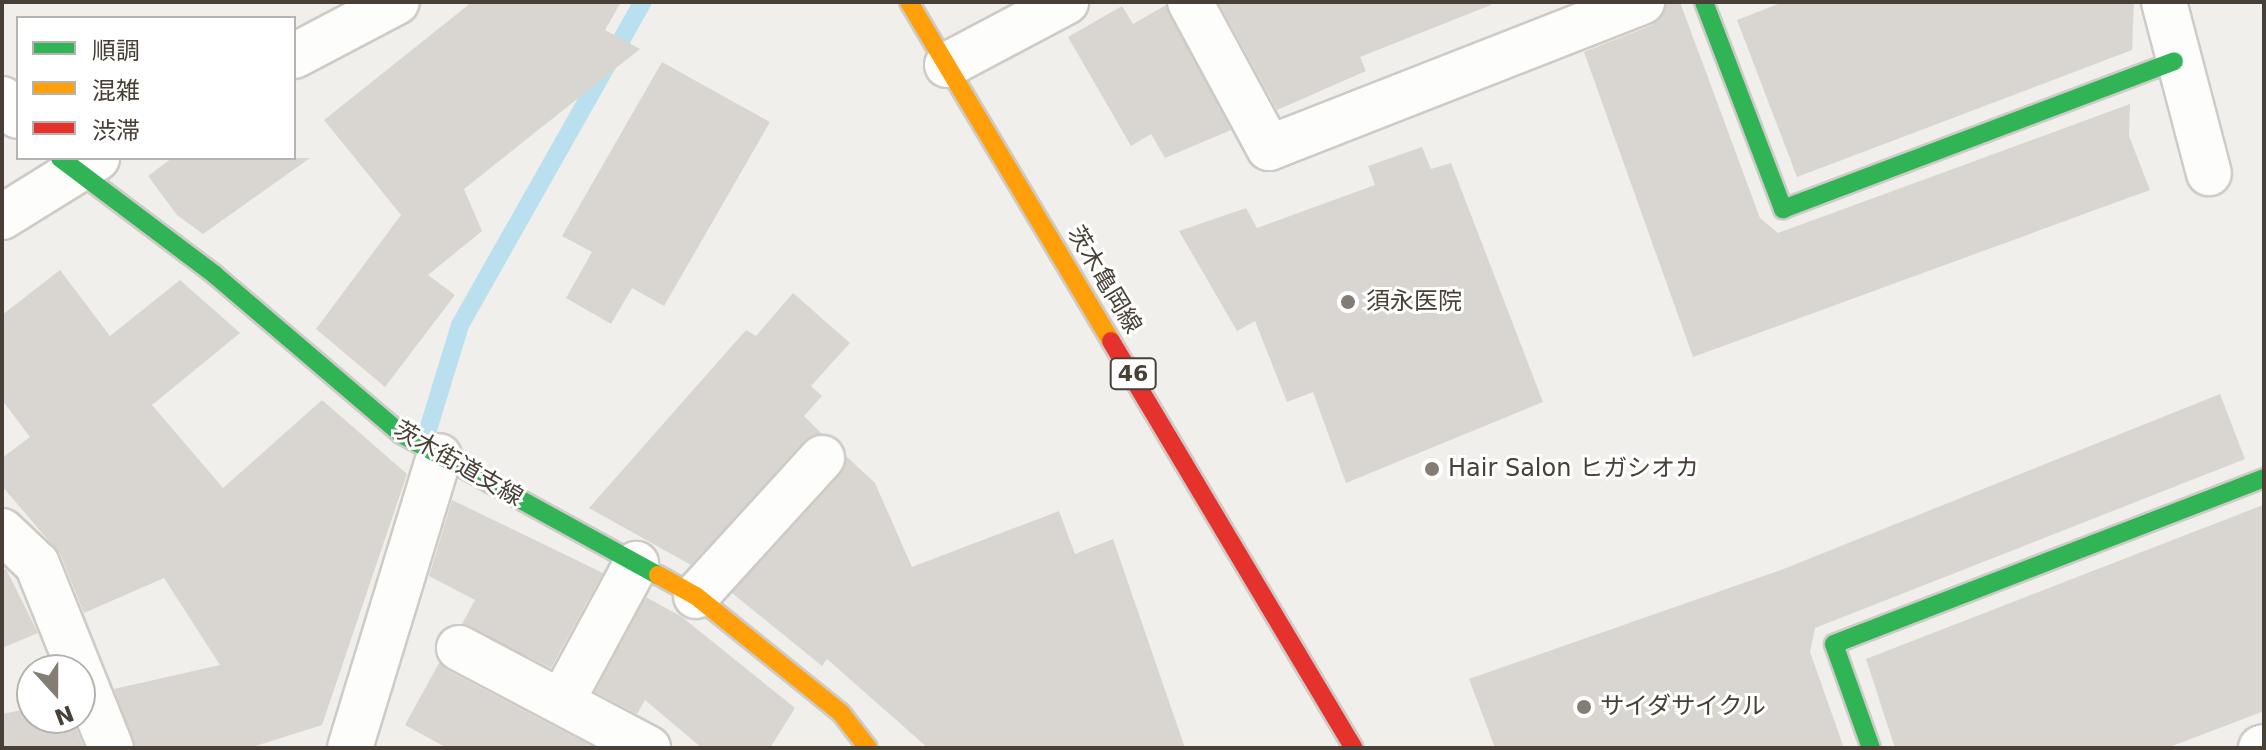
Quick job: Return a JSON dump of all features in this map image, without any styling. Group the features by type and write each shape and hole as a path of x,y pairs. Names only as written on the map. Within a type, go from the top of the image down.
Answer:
{"street":[{"path":"296,55 397,2"},
{"name":"茨木亀岡線","path":"909,2 1354,748"},
{"path":"947,65 1066,2"},
{"path":"1190,2 1269,148 1642,2"},
{"path":"1704,2 1783,209 2174,61"},
{"path":"2164,2 2174,61 2209,173"},
{"path":"2,99 16,114"},
{"path":"2,217 76,162"},
{"name":"茨木街道支線","path":"76,162 215,275 401,434 696,596 841,713 868,748"},
{"path":"350,748 439,456"},
{"path":"696,596 822,458"},
{"path":"1871,748 1834,644 2264,478"},
{"path":"2,531 37,564 111,748"},
{"path":"562,701 636,564"},
{"path":"459,648 648,748"}],"building":[{"path":"472,2 621,2 605,30 640,49 464,189 482,231 428,275 455,295 385,387 316,329 401,215 324,120"},
{"path":"1218,2 1491,2 1491,5 1360,57 1366,71 1277,110"},
{"path":"1666,2 1680,2 1760,218 1778,233 2130,104 2129,136 2150,190 1693,357 1584,52 1652,25"},
{"path":"1783,2 2134,2 2132,50 1797,177 1737,20"},
{"path":"1166,5 1231,130 1165,158 1151,134 1131,146 1068,37 1122,6 1133,24"},
{"path":"662,62 770,122 664,306 632,288 611,324 566,298 592,252 562,236"},
{"path":"1422,147 1431,169 1451,163 1543,402 1346,483 1313,392 1287,402 1255,321 1237,331 1179,231 1246,208 1257,228 1375,185 1368,166"},
{"path":"310,158 203,234 177,215 148,176 169,160"},
{"path":"60,270 110,336 180,280 240,333 152,405 223,488 322,400 407,474 322,725 249,748 135,748 114,689 220,665 164,578 84,613 60,554 2,486 2,458 30,437 2,400 2,315"},
{"path":"793,293 850,343 811,386 822,396 804,416 822,434 804,441 691,565 589,508 746,330 756,336"},
{"path":"2220,394 2245,459 1815,628 1810,652 1844,748 1495,748 1469,679 1781,570"},
{"path":"846,456 875,483 912,567 1059,511 1075,554 1113,539 1185,748 928,748 827,659 822,666 732,593 840,475"},
{"path":"452,500 603,573 551,668 462,624 475,600 429,576"},
{"path":"2263,505 2264,711 2167,748 1895,748 1866,659"},
{"path":"6,569 38,633 2,648 2,570"},
{"path":"646,597 682,617 795,708 770,748 702,748 645,700 637,714 595,692"},
{"path":"439,663 595,748 447,748 405,725"},
{"path":"16,711 16,734 78,734 84,748 2,748 2,714"}],"waterway":[{"path":"423,446 460,325 643,2"}],"traffic: fast":[{"path":"1704,2 1783,209 2174,61"},
{"path":"63,160 215,275 401,434 658,575"},
{"path":"1871,748 1834,644 2264,478"}],"traffic: slow":[{"path":"909,2 1111,341"},
{"path":"658,575 696,596 841,713 868,748"}],"traffic: jam":[{"path":"1111,341 1354,748"}],"place":[{"name":"須永医院","path":"1348,302"},
{"name":"Hair Salon ヒガシオカ","path":"1432,469"},
{"name":"サイダサイクル","path":"1584,707"}]}
